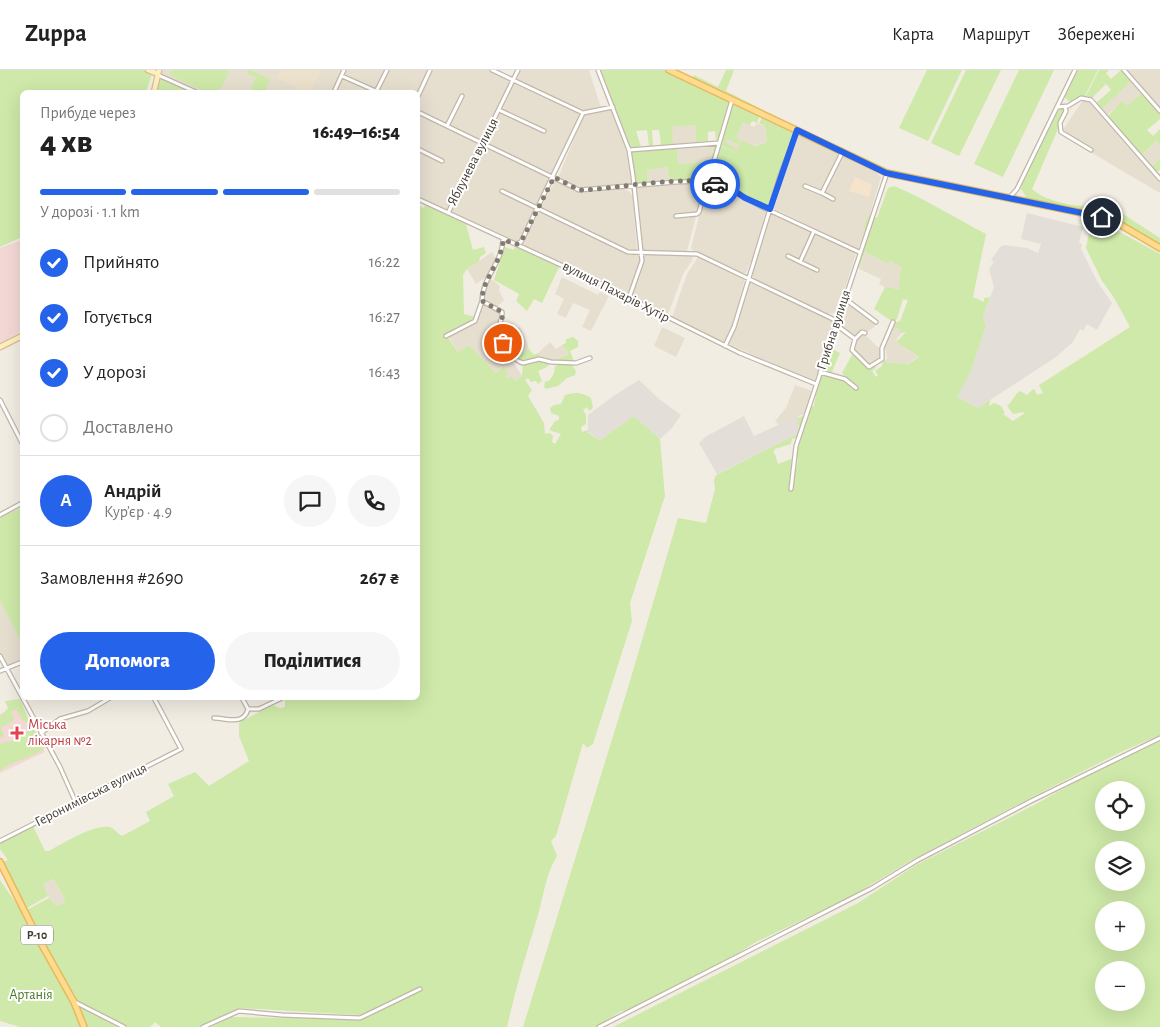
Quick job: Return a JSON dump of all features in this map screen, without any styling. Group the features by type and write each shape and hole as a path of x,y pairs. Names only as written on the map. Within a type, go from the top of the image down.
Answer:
{"main road":[{"path":"669,70 886,173 1010,197 1108,219 1160,248"},
{"name":"Р-10","path":"0,862 37,936 74,1002 84,1027"}],"street":[{"path":"148,70 158,72 192,90"},
{"path":"335,90 344,70"},
{"path":"378,90 387,70"},
{"path":"420,92 430,70"},
{"path":"492,70 584,113 613,107"},
{"name":"Яблунева вулиця","path":"448,213 518,70"},
{"path":"598,70 629,150 641,264 629,298"},
{"path":"1010,197 1017,189 1075,70"},
{"path":"1124,70 1160,111"},
{"path":"154,90 158,72"},
{"path":"342,76 373,90"},
{"path":"447,126 462,96"},
{"path":"1057,108 1065,107 1081,98 1091,100 1160,179"},
{"path":"676,216 697,214 732,100"},
{"path":"1065,107 1066,111 1060,123 1062,132 1091,150"},
{"name":"Яблунева вулиця","path":"499,110 544,131"},
{"path":"420,113 579,190 708,181 733,190 745,198 859,252"},
{"path":"517,244 521,242 539,208 584,113"},
{"path":"724,346 734,328 748,278 797,130"},
{"path":"629,150 719,143"},
{"path":"420,150 442,161"},
{"path":"822,193 842,152"},
{"name":"Грибна вулиця","path":"791,489 796,446 820,372 837,328 844,298 886,173"},
{"path":"805,186 833,199"},
{"path":"502,191 624,250 640,253 696,254 837,322"},
{"name":"вулиця Пахарів Хутір","path":"420,199 503,240 517,244 629,298 724,346 816,384"},
{"path":"800,262 814,231"},
{"path":"446,336 475,321 482,301 482,290 502,253 503,240"},
{"path":"788,256 817,270"},
{"path":"844,298 876,322"},
{"path":"482,301 502,312 503,315 498,330 499,336 518,362 523,363 539,359 551,362 576,363 590,358"},
{"path":"865,333 862,332 855,339 852,350 869,367 882,358 882,348 893,322"},
{"path":"837,328 855,339"},
{"path":"0,347 20,337"},
{"path":"820,372 840,377 856,388"},
{"path":"0,400 20,439"},
{"path":"0,515 20,504"},
{"path":"0,656 20,693"},
{"path":"0,671 20,663"},
{"path":"23,700 60,767 76,803"},
{"path":"41,733 60,719 88,711 107,700"},
{"name":"Геронимівська вулиця","path":"0,841 181,749 155,700"},
{"path":"243,700 248,709"},
{"path":"248,709 259,709 278,700"},
{"path":"214,718 236,720 244,717 248,709"},
{"path":"599,1027 872,888 918,860 996,819 1108,762 1160,738"},
{"path":"203,1027 239,1010 282,1015 360,1018 420,989"},
{"path":"74,1002 124,1027"}],"shaded area":[{"path":"161,70 343,70 334,90 193,90 162,75"},
{"path":"281,70 321,70 311,90 296,90 297,87 277,78"},
{"path":"345,70 429,70 420,90 376,90 344,75"},
{"path":"431,70 490,70 510,80 483,139 479,140 420,112 420,95"},
{"path":"520,70 589,70 601,108 582,111 517,80"},
{"path":"1127,70 1160,70 1160,108"},
{"path":"343,79 370,90 336,90"},
{"path":"1131,81 1142,93 1127,107 1122,102 1107,115 1102,109"},
{"path":"514,82 581,115 553,174 485,141"},
{"path":"1088,99 1160,181 1160,193 1060,134 1083,100"},
{"path":"612,109 626,150 631,183 586,188 572,185 558,178 584,115"},
{"path":"420,114 479,144 446,211 420,199"},
{"path":"744,122 754,127 757,123 765,126 767,142 737,150 720,145"},
{"path":"695,125 696,142 673,144 671,127"},
{"path":"798,135 876,172 881,177 858,249 772,208 775,195"},
{"path":"1157,141 1160,145 1160,159 1152,166 1142,155"},
{"path":"483,145 546,175 551,180 520,241 517,243 450,213"},
{"path":"714,145 710,161 678,164 677,149"},
{"path":"667,167 670,181 648,183 647,170"},
{"path":"855,177 872,185 869,197 849,191"},
{"path":"555,181 582,192 622,188 630,192 633,197 637,251 627,249 542,209 541,207"},
{"path":"694,182 704,186 687,251 642,250 636,188"},
{"path":"712,184 766,211 746,273 741,273 695,253 691,248 702,205 708,187"},
{"path":"540,211 627,252 693,256 692,261 683,274 668,315 523,246"},
{"path":"1027,213 1083,227 1079,243 1082,244 1081,249 1097,281 1112,303 1097,330 1087,324 1083,331 1080,329 1073,342 1056,357 978,408 957,397 971,371 986,326 983,317 994,287 989,269 994,262 991,260 1000,247 1004,245 1027,248 1038,253 1041,244 1021,239"},
{"path":"771,214 775,214 856,253 840,305 835,313 827,314 750,277"},
{"path":"20,241 20,332 0,343 0,248"},
{"path":"492,252 497,260 486,277 476,284 467,269"},
{"path":"865,252 888,264 890,261 901,267 900,289 885,287 879,284 881,279 859,269"},
{"path":"698,257 745,278 730,335 724,342 684,325 672,317 687,274"},
{"path":"562,277 598,295 600,292 609,296 591,331 582,327 590,310 573,303 566,318 557,314 564,299 555,294"},
{"path":"490,278 500,286 499,290 504,300 497,307 483,300 484,291"},
{"path":"751,281 835,321 814,382 729,344 744,293"},
{"path":"844,301 847,301 877,323 866,333 862,329 855,337 838,324"},
{"path":"484,303 501,313 499,323 495,325 497,335 522,376 515,381 496,373 469,345 458,352 449,337 476,322"},
{"path":"512,323 516,329 520,327 529,349 515,357 499,331"},
{"path":"662,327 685,338 676,357 654,346"},
{"path":"898,328 902,333 896,342 918,357 907,364 883,364 887,358 885,347 888,335 892,329"},
{"path":"862,332 880,349 881,359 869,366 854,352 853,344"},
{"path":"550,342 556,349 562,345 569,354 551,361 542,359 538,353"},
{"path":"639,380 659,399 681,415 672,428 660,439 634,416 600,440 588,432 588,415"},
{"path":"795,385 812,391 804,414 779,425 775,421 786,408"},
{"path":"744,416 754,436 798,416 799,433 717,474 699,443 705,437"},
{"path":"0,601 20,640 20,661 8,667 0,653"},
{"name":"Міська лікарня №2","path":"18,705 45,752 0,773 0,714"},
{"path":"53,879 62,893 65,902 56,906 49,898 43,884"}],"green space":[{"path":"0,70 143,70 152,74 147,90 20,90 20,238 0,247"},
{"path":"172,70 230,70 220,90 201,90 169,75"},
{"path":"247,70 251,70 270,79 266,90 250,90 257,75 254,77 248,74"},
{"path":"601,70 665,70 729,101 718,139 716,140 715,131 708,132 708,141 696,142 695,125 672,127 673,144 661,145 659,130 652,130 653,146 649,146 647,130 636,131 641,147 630,148"},
{"path":"726,70 734,70 726,91 763,110 763,112 692,79 694,75 718,87"},
{"path":"927,70 962,70 928,141 899,128"},
{"path":"966,70 1001,70 959,156 931,143"},
{"path":"1019,70 1054,70 1003,177 974,164"},
{"path":"1078,70 1098,70 1085,96 1070,102 1064,97"},
{"path":"1099,70 1109,70 1106,73 1111,79 1121,70 1131,81 1102,109 1096,103 1111,90 1106,84 1092,98 1086,96"},
{"path":"159,77 187,90 156,90"},
{"path":"1142,93 1160,113 1160,119 1147,130 1153,136 1160,129 1160,145 1156,141 1142,155 1152,166 1160,159 1160,170 1156,172 1107,117 1122,101 1127,106"},
{"path":"733,102 760,114 757,123 752,121 750,125 743,122 736,137 740,139 738,144 727,139 726,143 734,147 734,149 737,150 741,140 754,146 767,142 765,126 759,123 763,116 795,131 767,207 722,185 727,172 719,168 712,181 710,179 720,146 734,152 720,145"},
{"path":"1062,108 1065,113 1032,189 1058,202 1080,206 1109,205 1160,238 1160,246 1096,213 1027,198 1021,189 1022,183 1057,112"},
{"path":"718,144 707,179 704,181 670,181 667,167 647,170 648,183 637,184 635,181 630,153 632,151 680,146 680,149 677,149 678,164 710,161 714,146 704,145"},
{"path":"894,186 906,191 986,234 973,297 984,302 984,298 990,297 983,317 986,326 971,371 957,397 978,408 990,400 989,406 994,403 1001,406 1005,413 1003,414 1013,421 1025,413 1013,414 1007,406 1018,392 1020,391 1027,395 1033,389 1037,395 1043,393 1039,385 1130,327 1113,296 1102,281 1086,248 1089,233 1105,224 1160,254 1160,735 1123,751 1030,798 912,860 850,897 754,943 726,961 628,1011 621,1011 596,1027 523,1027 627,691 678,518 706,523 715,489 714,480 716,475 799,433 798,418 803,416 806,418 809,408 814,406 836,328 839,327 831,348 840,353 831,374 852,384 842,373 852,355 855,354 869,367 875,364 876,368 872,371 876,377 878,375 875,371 882,366 883,358 887,363 908,364 919,357 896,342 906,332 902,333 898,328 893,329 894,323 900,321 908,300 903,299 897,319 893,322 874,309 885,287 899,289 901,267 890,261 888,264 865,252 859,268 856,268 868,233 863,227 869,215 877,218 888,188","holes":["799,437 794,457 798,459 796,469 791,459 778,464 773,453 775,449 791,444 792,439"]},
{"path":"426,205 466,224 473,250 484,247 486,253 480,257 479,261 467,269 463,275 464,314 475,317 475,321 447,336 458,352 469,345 496,373 503,368 507,370 506,378 512,377 515,381 522,376 523,363 518,355 529,349 534,355 538,353 542,359 551,362 547,367 538,371 542,381 538,384 536,381 531,382 528,378 525,380 532,390 528,396 544,423 545,434 550,433 553,436 552,442 555,444 561,434 549,430 555,421 559,420 559,416 551,413 550,408 561,404 565,395 575,393 591,398 593,408 589,411 587,407 583,410 586,415 586,424 581,427 582,432 588,430 588,433 600,440 634,416 660,439 665,496 630,603 632,621 593,744 587,748 583,743 556,836 551,841 557,856 547,879 507,1027 211,1027 230,1017 356,1019 360,1015 240,1008 200,1027 161,1027 155,1022 150,1027 88,1027 83,1020 84,1017 75,995 25,911 49,898 56,906 65,902 62,893 53,879 43,884 48,896 25,909 2,862 8,860 0,849 0,843 33,826 45,851 49,851 86,832 102,827 109,827 122,836 150,821 146,812 174,796 168,784 195,772 209,786 249,761 239,736 239,723 272,705 280,708 285,707 285,700 420,700 420,206 423,208"},
{"path":"515,245 559,267 542,303 534,299 527,311 516,301 519,294 494,280 505,247 514,250"},
{"path":"573,337 578,341 578,347 570,351 574,361 572,365 576,371 575,375 567,378 558,386 546,389 544,387 545,382 550,380 555,366 558,365 555,360 569,354 562,345 566,343 566,339"},
{"path":"20,508 20,640 0,601 0,518"},
{"path":"20,699 30,723 23,721 16,709 11,712 14,719 12,722 1,727 4,737 0,738 0,717 8,708 5,701"},
{"path":"10,725 20,735 34,729 45,748 0,771 0,744 14,740"},
{"path":"1160,740 1160,1027 613,1027 858,903 916,865 1036,804 1113,761"},
{"name":"Артанія","path":"0,880 18,906 72,1004 80,1027 20,1027 0,1021"}],"way so far":[{"path":"503,343 498,330 503,315 502,312 482,301 482,290 491,270 502,253 503,240 517,244 521,242 554,177 579,190 682,181 708,181 715,184"}],"place":[{"name":"Міська лікарня №2","path":"17,733"}],"route":[{"path":"715,184 733,190 745,198 770,209 797,130 896,176 1010,197 1102,217"}]}
